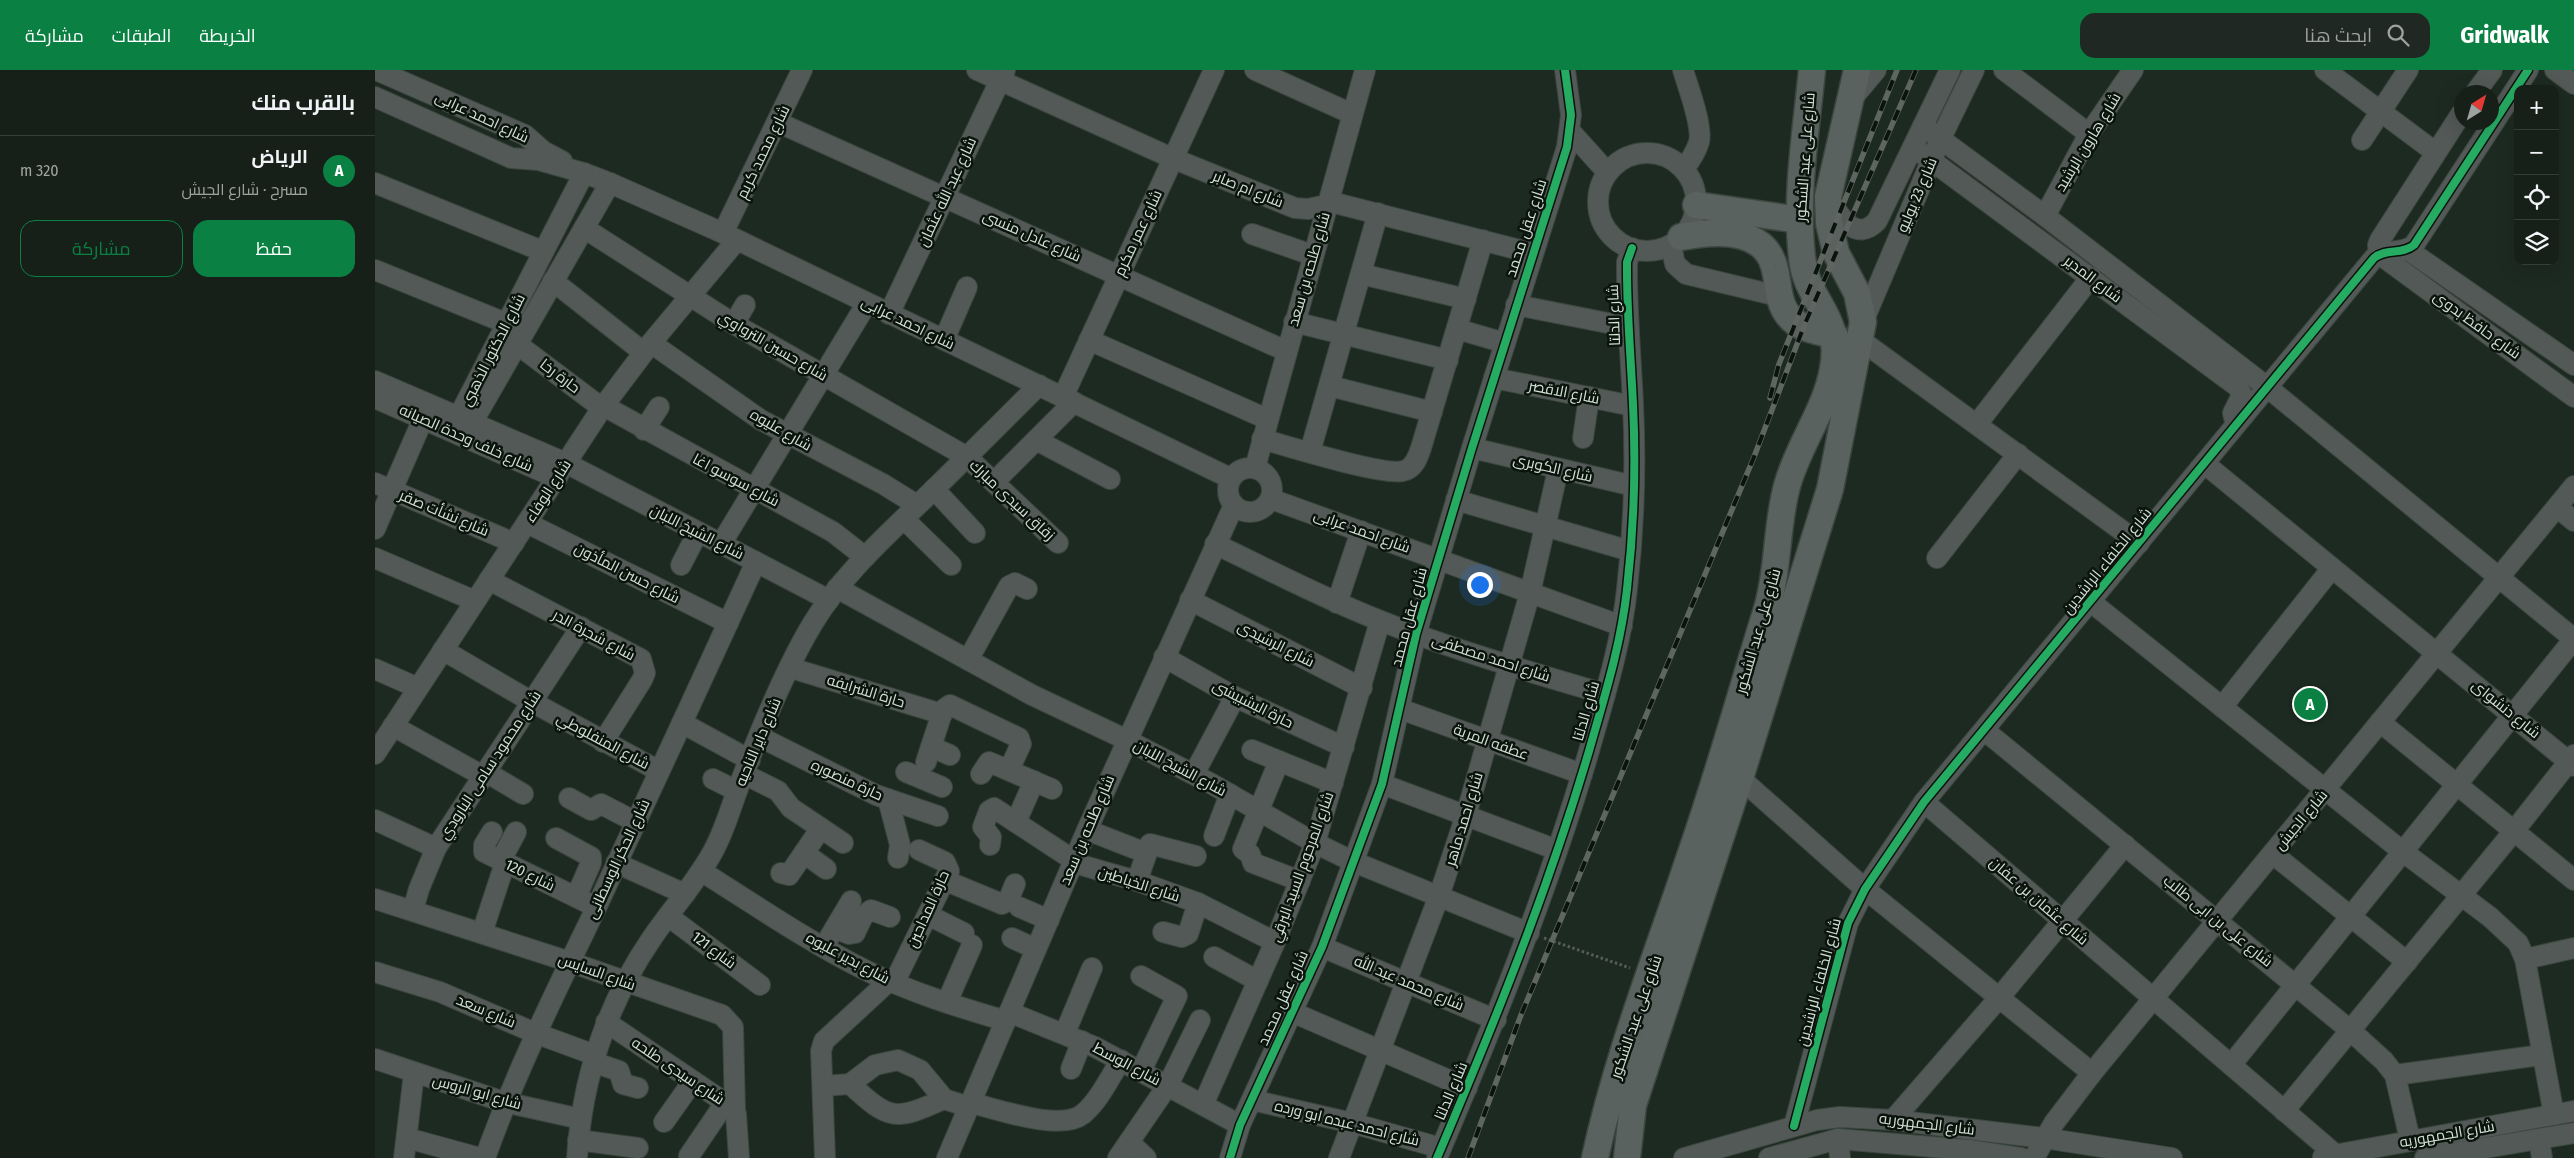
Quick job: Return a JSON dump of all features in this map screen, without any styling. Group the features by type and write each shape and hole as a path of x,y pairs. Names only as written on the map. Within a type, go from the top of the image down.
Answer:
{"main road":[{"name":"شارع على عبد الشكور","path":"1812,70 1799,195 1802,261 1806,277 1852,332"},
{"name":"شارع على عبد الشكور","path":"1627,1158 1633,1105 1740,778 1830,489 1857,293 1836,253 1829,223 1828,197 1857,70"},
{"path":"1696,205 1799,220"},
{"path":"1676,241 1718,232 1750,238 1762,244 1771,255 1775,267 1778,296 1788,315 1796,323 1852,332"},
{"name":"شارع على عبد الشكور","path":"1595,1158 1617,1069 1691,854 1767,606 1775,577 1782,512 1796,460 1852,332"},
{"path":"1796,460 1800,480 1806,487 1813,491 1830,489"},
{"path":"1778,547 1791,526 1798,522 1805,522 1812,526 1816,532"}],"street":[{"name":"شارع احمد عرابى","path":"376,70 525,135 543,151 584,172 730,237 1230,478"},
{"name":"شارع محمد كريم","path":"730,237 777,122 802,70"},
{"name":"شارع ام صابر","path":"977,70 1002,75 1172,158 1295,208 1307,209 1335,203 1532,253"},
{"name":"شارع عمر مكرم","path":"1069,400 1089,340 1214,70"},
{"path":"1255,70 1352,114"},
{"name":"شارع طلحه بن سعد","path":"1255,468 1312,255 1365,70"},
{"name":"شارع عقل محمد","path":"1230,1158 1240,1125 1322,946 1382,784 1416,634 1570,131 1571,98 1565,70"},
{"path":"1683,70 1696,117 1700,140 1694,156 1684,169"},
{"path":"1850,101 1876,70"},
{"name":"شارع 23 يوليو","path":"1828,197 1847,225 1855,229 1871,227 1877,221 1950,70"},
{"name":"شارع 23 يوليو","path":"1852,332 1974,70"},
{"path":"2004,70 2089,134"},
{"name":"شارع هارون الرشيد","path":"2045,216 2089,134 2133,70"},
{"path":"2325,70 2435,152"},
{"path":"2362,140 2408,70"},
{"path":"2481,85 2492,70"},
{"path":"2379,254 2408,250 2419,239 2528,70"},
{"path":"2555,70 2574,84"},
{"name":"شارع عبد الله عثمان","path":"889,314 1002,75"},
{"name":"شارع احمد عرابى","path":"375,97 511,158 538,160 584,172"},
{"name":"شارع عادل منسى","path":"777,122 1286,351"},
{"name":"شارع الخلفاء الراشدين","path":"1794,1126 1848,923 1865,888 1924,802 2379,254 2378,245 2380,240 2454,124"},
{"name":"شارع المدير","path":"1923,126 2045,216 2267,387 2574,639"},
{"path":"1570,131 1607,172"},
{"name":"شارع المدير","path":"1913,147 2238,387 2241,399 2233,413 2237,424"},
{"path":"1639,153 1663,155 1684,169 1695,192 1696,205 1694,217 1676,241 1652,250 1632,248 1620,243 1610,234 1599,210 1598,197 1601,184 1607,172 1616,163 1639,153"},
{"name":"شارع الدكتور الذهبي","path":"423,419 465,419 541,251 584,172"},
{"path":"375,183 541,251"},
{"path":"465,419 517,344 610,183"},
{"path":"1310,452 1378,214"},
{"name":"شارع حسين الترواوي","path":"584,228 733,324 967,457"},
{"path":"1251,234 1312,255"},
{"name":"شارع الوفاء","path":"375,754 603,407 647,347 688,296 730,237"},
{"path":"1262,439 1368,467 1403,472 1410,468 1419,456 1483,240"},
{"path":"1676,241 1675,264 1686,274 1778,296"},
{"name":"شارع الدلتا","path":"1439,1153 1496,1020 1529,933 1582,774 1622,626 1630,551 1634,486 1633,406 1627,326 1627,262 1632,248"},
{"name":"شارع حافظ بدوى","path":"2408,250 2571,358"},
{"name":"شارع حافظ بدوى","path":"2379,254 2574,397"},
{"path":"375,270 508,324"},
{"path":"1361,274 1466,299"},
{"path":"1977,424 2091,277"},
{"name":"شارع عليوه","path":"553,281 647,347 787,435 883,484 911,512 951,565"},
{"path":"944,340 967,287"},
{"path":"721,544 867,303"},
{"path":"733,324 745,305"},
{"path":"1516,305 1627,326"},
{"path":"1294,322 1447,360"},
{"path":"1457,329 1505,343"},
{"path":"1852,332 2139,543"},
{"path":"1089,340 1267,420"},
{"name":"حارة رخا","path":"517,344 603,407"},
{"name":"شارع الاقصر","path":"1494,378 1633,406"},
{"name":"شارع خلف وحدة الصيانه","path":"375,381 465,419 561,470"},
{"name":"شارع داير الناحيه","path":"578,1149 581,1119 594,1059 606,1022 625,982 668,916 701,871 722,833 759,736 801,644 833,594 865,557 1039,385"},
{"path":"1330,386 1432,412"},
{"path":"1583,438 1589,397"},
{"name":"شارع خلف وحدة الصيانه","path":"375,398 423,419 561,470"},
{"path":"994,482 1036,440 1069,400"},
{"path":"644,430 659,406"},
{"name":"شارع سوسو اغا","path":"603,407 833,532 865,557"},
{"path":"375,529 383,487 423,419"},
{"path":"1036,440 1110,479"},
{"name":"شارع الكوبرى","path":"1472,448 1558,470 1634,486"},
{"path":"1937,558 2018,454"},
{"name":"زقاق سيدى مبارك","path":"967,457 1058,542"},
{"name":"شارع دنشواى","path":"2205,464 2572,761"},
{"path":"1255,468 1270,479 1272,486 1271,498 1266,506 1250,512 1234,505 1227,492 1230,478 1241,469 1255,468"},
{"name":"شارع الشيخ اللبان","path":"561,470 698,532 756,562 833,594 967,660 1040,699 1194,774 1315,843 1354,862 1529,933"},
{"name":"شارع احمد ماهر","path":"1339,1158 1439,896 1466,815 1530,592 1558,470"},
{"name":"شارع الجيش","path":"2034,1158 2044,1138 2092,1073 2574,486"},
{"name":"شارع نشأت صقر","path":"383,487 514,543"},
{"path":"934,490 975,533"},
{"name":"شارع احمد عرابى","path":"1271,498 1622,626"},
{"path":"1456,500 1630,551"},
{"name":"شارع طلحه بن سعد","path":"947,1158 1087,830 1234,505"},
{"path":"2557,507 2574,521"},
{"name":"شارع حسن المأذون","path":"527,523 728,624"},
{"path":"1337,603 1361,531"},
{"path":"681,565 698,532"},
{"name":"شارع احمد مصطفى","path":"1215,544 1337,603 1380,621 1510,666 1605,694"},
{"path":"375,558 475,601"},
{"name":"شارع الحكر الوسطانى","path":"485,1158 504,1102 535,1033 617,863 756,562"},
{"path":"2222,707 2332,568"},
{"name":"شارع شجرة الدر","path":"489,580 641,659 645,666 642,680 603,742"},
{"path":"967,660 1011,584 1018,584 1027,589"},
{"name":"شارع الرشيدى","path":"1190,600 1362,688"},
{"path":"2091,602 2402,851 2510,934 2518,943 2525,959 2542,1055 2564,1113"},
{"name":"شارع المرحوم السيد البرقي","path":"1203,1105 1275,942 1315,843 1362,688 1380,621"},
{"name":"شارع محمود سامى البارودي","path":"413,910 421,882 436,848 581,627"},
{"path":"2231,1066 2574,639"},
{"name":"شارع المنفلوطي","path":"443,650 603,742 659,771"},
{"name":"حارة البشبيشى","path":"1164,657 1235,696 1344,747"},
{"path":"375,668 418,688"},
{"name":"حارة الشرايفه","path":"791,668 942,714 946,707 954,706 1019,738 1021,744 1009,770"},
{"path":"1194,774 1235,696"},
{"name":"عطفه المرية","path":"1400,709 1582,774"},
{"path":"907,807 921,765 942,714"},
{"path":"2380,722 2574,880"},
{"path":"681,723 744,775 779,791 789,805 843,843"},
{"path":"393,726 523,794"},
{"name":"شارع على بن ابى طالب","path":"1984,730 2217,920 2351,1031 2384,1061 2395,1075 2410,1140"},
{"name":"حارة منصوره","path":"759,736 888,800 938,816"},
{"path":"1252,750 1333,783"},
{"path":"921,765 950,754"},
{"path":"1279,761 1257,809 1243,851 1250,854 1253,863 1300,881"},
{"path":"2284,1111 2572,761"},
{"path":"981,774 989,762 1052,789"},
{"path":"921,765 942,787"},
{"path":"713,779 744,775"},
{"path":"1740,778 1865,888 2092,1073"},
{"path":"1016,822 1034,781"},
{"path":"1382,784 1557,850"},
{"path":"1214,836 1230,794"},
{"path":"569,798 591,810 601,804 636,822"},
{"path":"888,800 900,845 898,858"},
{"name":"شارع عثمان بن عفان","path":"1924,802 2284,1111 2328,1156"},
{"name":"شارع الخياطين","path":"990,845 991,837 983,827 991,809 994,808 1074,862 1137,881 1198,903 1275,942"},
{"path":"375,820 436,848"},
{"path":"781,873 789,875 821,828"},
{"path":"1087,830 1146,853"},
{"name":"شارع 120","path":"492,832 483,850 503,862 596,907"},
{"path":"482,933 503,862 516,832"},
{"path":"556,838 591,857 591,862 576,897"},
{"path":"1137,881 1151,843 1197,856"},
{"path":"1893,1120 1999,998 2125,845"},
{"name":"حارة المداحين","path":"892,982 949,871 947,864 919,850"},
{"path":"804,853 826,868"},
{"path":"2273,854 2407,962"},
{"path":"617,863 685,894"},
{"name":"شارع بدير عليوه","path":"701,871 823,947 892,982 947,1002 1007,1016"},
{"path":"944,880 1002,904 1009,900 1015,884"},
{"name":"شارع السايس","path":"375,899 570,962 718,1013 731,1023 733,1027 730,1107"},
{"path":"823,947 851,901"},
{"path":"1163,932 1182,937 1189,934 1198,903"},
{"path":"1019,907 1049,920"},
{"path":"835,928 849,934 855,934 865,914 871,910 890,917"},
{"path":"928,914 968,939 947,1002"},
{"name":"شارع 121","path":"668,916 761,985"},
{"path":"1012,938 1036,949"},
{"name":"شارع محمد عبد الله","path":"1322,946 1496,1020"},
{"path":"2525,959 2574,948"},
{"path":"1214,957 1258,981"},
{"path":"1071,1069 1073,1037 1092,968"},
{"name":"شارع سعد","path":"375,972 440,992 535,1033 619,1071 623,1084 639,1088"},
{"path":"1141,976 1177,996 1141,1071"},
{"path":"825,1158 821,1051 824,1041 892,982"},
{"path":"1292,1012 1467,1088"},
{"name":"شارع الوسط","path":"1007,1016 1073,1037 1121,1060 1240,1125"},
{"path":"1146,1158 1124,1150 1167,1085 1200,1020"},
{"name":"شارع سيدى طلحه","path":"606,1022 730,1107 739,1158"},
{"path":"2395,1075 2542,1055"},
{"name":"شارع ابو الروس","path":"375,1059 414,1074 504,1102 581,1119"},
{"path":"823,1086 850,1084 875,1065 899,1060 920,1070 944,1099"},
{"path":"850,1084 873,1104 885,1112 898,1116 912,1113 944,1099 1053,1122 1074,1119 1091,1106 1121,1060"},
{"path":"404,1158 414,1074"},
{"path":"664,1122 693,1081"},
{"name":"شارع احمد عبده ابو ورده","path":"1252,1100 1352,1123 1439,1153"},
{"path":"689,1156 730,1107"},
{"name":"شارع الجمهوريه","path":"2328,1156 2564,1113"},
{"name":"شارع الجمهوريه","path":"1684,1158 1794,1126 1840,1117 1893,1120 2044,1138 2172,1158"},
{"name":"شارع الجمهوريه","path":"2425,1158 2541,1148 2574,1133"},
{"path":"407,1138 480,1158"},
{"path":"578,1149 638,1148"},
{"name":"شارع الجمهوريه","path":"1769,1158 1839,1149 2021,1158"}],"path":[{"path":"1529,933 1650,975"}],"railway":[{"path":"1770,398 1779,364 1897,70"},
{"path":"1468,1158 1521,1015 1754,457 1804,326 1916,70"}],"cycle path":[{"path":"1230,1158 1240,1125 1322,947 1382,784 1416,634 1472,448 1567,147 1571,115 1565,70"},
{"path":"1794,1126 1848,923 1865,889 1924,802 2374,258 2384,253 2404,250 2414,245 2528,70"},
{"path":"1437,1158 1538,906 1589,751 1621,630 1627,589 1634,497 1634,427 1627,271 1627,262 1632,248"}],"place":[{"name":"الرياض","path":"2310,704"}]}
